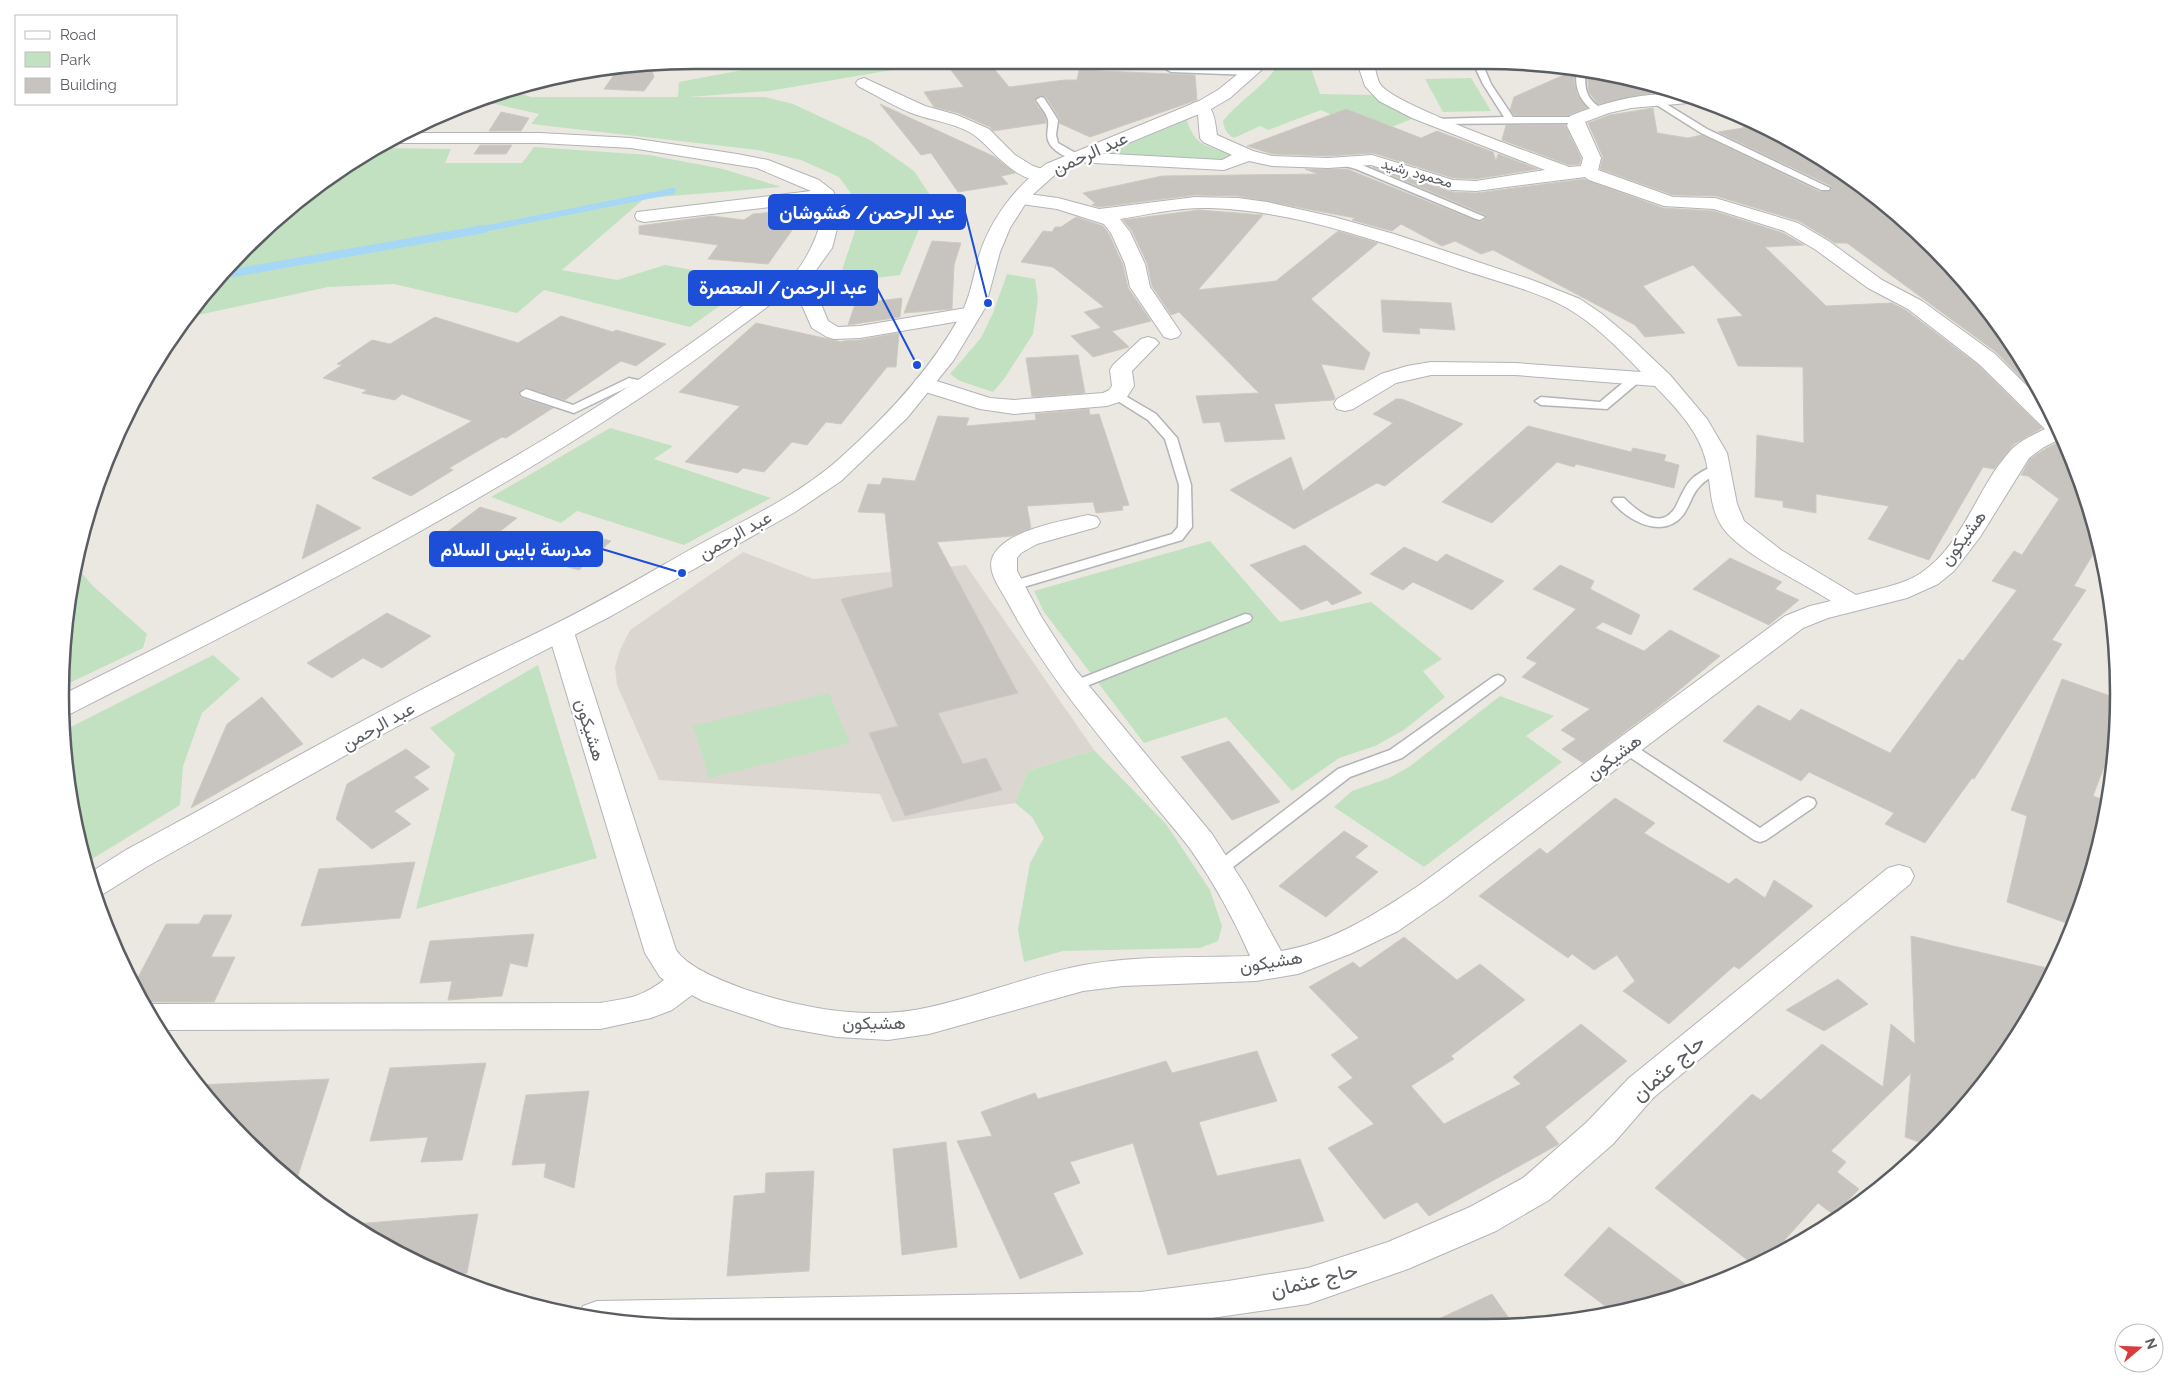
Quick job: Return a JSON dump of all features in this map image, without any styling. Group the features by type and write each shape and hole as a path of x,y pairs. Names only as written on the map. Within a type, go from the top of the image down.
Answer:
{"street":[{"name":"عبد الرحمن","path":"98,882 137,858 470,676 561,632 783,508 821,484 845,466 924,384 972,313 990,253 1007,218 1036,179 1052,168 1076,157 1199,107 1224,94 1256,69"},
{"path":"1367,69 1373,86 1385,97 1437,122 1567,173"},
{"path":"864,83 919,110 951,119 983,133 1009,159 1027,170 1042,175"},
{"path":"1675,99 1655,100 1599,111 1576,120 1592,158 1589,171 1595,176 1663,200 1715,204 1791,227 1823,246 1875,284 1915,305 1987,359 2047,419"},
{"name":"محمود رشيد","path":"1199,107 1206,114 1209,138 1247,155 1272,161 1341,162 1372,160 1452,185 1476,186 1589,171"},
{"path":"69,703 211,632 398,532 592,420 775,292 796,285 822,248 833,210 827,195 813,184 762,164 698,152 641,144 540,138 408,138"},
{"path":"1076,157 1224,165 1247,155"},
{"path":"644,216 827,195"},
{"path":"1021,199 1058,204 1110,215 1182,203 1208,202 1277,211 1336,223 1435,254 1573,302 1595,316 1662,380 1698,421 1711,443 1720,468 1725,505 1733,525 1753,542 1789,567 1839,594 1852,604"},
{"path":"1099,214 1111,220 1120,232 1135,264 1140,287 1171,334"},
{"path":"796,285 809,300 819,324 834,333 860,332 972,313"},
{"path":"924,384 988,404 1014,407 1107,399 1117,396 1122,386 1121,370 1148,343"},
{"path":"1345,404 1395,376 1428,369 1466,367 1556,370 1635,379 1662,380"},
{"name":"هشيكون","path":"561,632 661,953 672,968 716,992 781,1014 837,1024 888,1027 929,1021 1083,978 1123,973 1271,966 1298,961 1340,945 1387,923 1627,748 1794,622 1819,612 1898,592 1929,579 1940,570 1971,532 2010,467 2021,453 2053,433"},
{"path":"1088,522 1028,539 1012,548 1004,557 1004,571 1029,618 1065,675 1201,842 1256,933 1271,966"},
{"name":"حاج عثمان","path":"655,1318 1140,1310 1228,1299 1308,1286 1395,1257 1483,1219 1536,1189 1600,1133 1641,1088 1899,876"},
{"path":"160,1018 600,1016 639,1009 660,1001 690,978"}],"lane":[{"path":"1171,69 1256,69"},
{"path":"1480,69 1487,84 1510,119"},
{"path":"1581,76 1580,94 1586,102 1599,111"},
{"path":"1042,100 1053,120 1050,137 1052,141 1057,148 1076,157"},
{"path":"1655,100 1704,131 1824,188"},
{"path":"1437,122 1510,119 1576,120"},
{"path":"1341,162 1359,167 1480,217"},
{"path":"1541,401 1602,406 1635,379"},
{"path":"526,393 574,409 629,382 642,385"},
{"path":"1012,586 1177,537 1185,527 1185,485 1171,438 1152,417 1117,396"},
{"path":"1619,502 1633,516 1649,522 1666,522 1677,514 1694,484 1720,468"},
{"path":"1074,686 1246,618"},
{"path":"1218,870 1344,773 1396,754 1498,680"},
{"path":"1627,748 1760,836 1808,803"}],"shaded area":[{"path":"743,552 813,579 966,565 1094,750 1028,771 1015,803 892,822 880,794 659,780 617,685 615,667 620,650 630,630"}],"green space":[{"path":"748,69 898,69 769,91 688,97 765,97 793,104 870,140 914,171 932,198 900,275 867,279 840,276 860,216 852,195 839,177 801,160 758,150 531,124 539,114 491,103 521,94 531,97 678,97 679,82"},
{"path":"1275,69 1311,69 1320,94 1371,95 1412,119 1374,134 1321,110 1268,130 1260,126 1234,138 1232,137 1226,131 1223,121"},
{"path":"1471,78 1491,111 1443,112 1425,79"},
{"path":"1187,120 1194,136 1204,145 1234,155 1212,162 1105,154"},
{"path":"534,147 649,155 723,169 781,187 645,198 562,270 617,280 665,265 754,281 690,327 544,290 517,313 394,284 328,287 196,315 252,252 282,224 313,198 347,174 390,148 451,149 445,163 522,163"},
{"path":"1007,274 1035,279 1038,299 1033,334 1004,379 993,392 960,381 950,374 981,338 993,313"},
{"path":"610,428 673,446 654,459 771,498 684,545 577,511 561,523 491,497"},
{"path":"1210,541 1280,622 1371,602 1442,659 1423,671 1445,697 1404,730 1375,746 1339,758 1292,791 1226,717 1144,743 1044,612 1034,591"},
{"path":"81,572 93,586 147,634 143,648 69,683 74,612"},
{"path":"213,655 240,679 202,713 183,766 180,805 91,860 74,776 70,728"},
{"path":"538,665 597,858 416,909 455,754 430,728"},
{"path":"829,693 850,743 709,778 693,726"},
{"path":"1500,696 1554,716 1526,736 1562,762 1424,867 1334,807 1352,791 1389,778 1409,767"},
{"path":"1094,750 1166,824 1210,890 1222,926 1218,941 1200,948 1063,951 1024,962 1018,930 1030,863 1044,838 1032,817 1015,803 1028,771"}],"building":[{"path":"950,69 994,69 1009,87 1077,80 1079,70 1195,75 1197,100 1090,137 1059,123 1060,119 1046,97 1040,95 1034,101 1045,116 1046,123 993,131 990,127 958,113 934,107 924,92 964,87"},
{"path":"652,70 654,77 644,91 604,89 615,74"},
{"path":"1567,74 1575,75 1577,94 1587,108 1569,115 1514,115 1510,110 1514,97"},
{"path":"1588,78 1647,90 1651,93 1598,104 1589,92"},
{"path":"880,104 995,157 1015,173 1001,176 1008,184 958,192 931,153 921,155"},
{"path":"1653,108 1657,133 1688,138 1702,135 1820,192 1831,191 1831,186 1718,132 1743,128 1744,125 1798,153 1832,174 1866,198 1897,224 1955,282 1981,313 2028,385 1996,352 1847,243 1835,243 1799,221 1716,196 1673,195 1600,169 1603,157 1588,123 1610,115"},
{"path":"1346,109 1421,138 1437,131 1493,152 1496,161 1498,154 1538,169 1476,179 1453,178 1373,153 1328,156 1272,154 1247,146"},
{"path":"501,112 529,118 521,131 489,131"},
{"path":"1506,125 1565,125 1581,158 1580,164 1569,165 1502,140"},
{"path":"480,145 512,145 506,154 474,154"},
{"path":"1373,167 1452,192 1476,193 1584,179 1663,208 1714,211 1783,233 1804,245 1765,247 1826,306 1892,303 1907,311 1978,365 2042,428 2014,444 1994,469 1983,467 1929,560 1868,539 1889,506 1816,494 1816,513 1783,507 1783,501 1755,497 1757,435 1804,443 1803,367 1738,366 1717,319 1743,316 1693,265 1643,286 1685,333 1645,337 1635,325 1493,250 1481,254 1455,241 1442,246 1401,224 1392,231 1352,220 1355,218 1238,196 1195,195 1099,207 1092,205 1095,203 1083,193 1162,176 1318,174 1305,169 1347,169 1476,221 1481,222 1487,218 1486,215"},
{"path":"1199,210 1263,215 1198,290 1276,281 1338,231 1378,243 1311,299 1370,353 1364,370 1321,364 1335,398 1334,400 1274,404 1285,439 1225,442 1220,422 1203,423 1196,396 1259,393 1179,312 1171,315 1152,286 1147,263 1132,231 1123,220"},
{"path":"805,212 768,264 708,259 718,245 639,234 639,226 712,216 744,220 753,214"},
{"path":"1076,217 1103,226 1109,234 1123,265 1128,288 1151,321 1112,331 1129,347 1093,357 1071,336 1101,328 1084,312 1104,307 1053,267 1021,262 1043,231 1052,232 1055,227 1061,227"},
{"path":"932,241 961,243 954,265 952,309 904,313"},
{"path":"902,298 900,317 848,325 855,304"},
{"path":"1381,300 1451,303 1455,330 1419,328 1420,334 1383,332"},
{"path":"561,316 613,332 616,330 666,344 636,366 621,361 565,400 525,387 518,393 521,398 553,408 506,438 502,437 449,468 453,470 411,496 372,478 472,421 402,394 395,400 362,393 367,390 323,378 342,365 337,364 372,340 390,344 435,317 518,343"},
{"path":"756,323 842,342 899,333 896,367 887,367 841,424 826,422 807,445 792,442 764,472 743,468 738,473 685,462 740,406 679,392"},
{"path":"1078,355 1085,393 1032,397 1026,358"},
{"path":"1396,399 1402,399 1463,424 1385,486 1377,483 1294,529 1230,490 1291,457 1303,491 1393,423 1373,414"},
{"path":"1089,409 1090,415 1099,414 1129,505 1122,506 1123,510 1096,513 1093,502 1027,506 1031,528 1012,536 937,542 1018,693 938,713 963,764 986,758 1002,790 905,816 869,733 898,726 841,599 893,587 885,513 858,512 868,484 880,485 883,478 915,481 938,416 969,418 966,426 1036,420 1035,414"},
{"path":"1528,426 1631,452 1633,448 1666,455 1664,461 1679,465 1674,488 1576,464 1574,467 1557,462 1492,523 1442,502"},
{"path":"2058,443 2077,493 2089,532 2094,553 2074,586 2086,590 2052,640 2062,644 1974,779 1972,778 1925,843 1885,824 1894,813 1809,772 1801,781 1723,741 1758,705 1790,721 1801,709 1890,753 1959,659 1963,661 2017,590 1992,581 2014,551 2022,555 2059,499 2028,476 2021,475 2030,459"},
{"path":"317,504 361,528 302,559"},
{"path":"480,507 517,518 479,548 442,536"},
{"path":"582,533 611,541 579,570 549,562"},
{"path":"1305,545 1362,593 1332,605 1327,600 1301,610 1250,565"},
{"path":"1404,547 1437,562 1446,554 1504,581 1472,610 1413,582 1403,590 1370,574"},
{"path":"1730,558 1782,582 1775,589 1799,600 1769,625 1693,589"},
{"path":"1560,565 1594,581 1590,589 1640,615 1631,635 1603,622 1595,628 1644,651 1670,630 1720,656 1666,701 1583,763 1562,749 1576,739 1561,730 1590,709 1522,677 1537,663 1526,658 1576,609 1533,589"},
{"path":"387,613 431,636 382,668 363,658 332,678 307,663"},
{"path":"2062,679 2110,696 2107,760 2093,796 2101,799 2098,816 2089,856 2067,923 2007,902 2027,816 2011,810"},
{"path":"262,697 303,744 191,808 227,724"},
{"path":"1229,741 1280,802 1232,820 1181,757"},
{"path":"406,749 430,767 414,777 429,789 394,811 411,824 372,849 336,819 347,784"},
{"path":"1615,798 1655,823 1644,833 1729,884 1736,878 1765,898 1774,880 1813,906 1739,969 1734,966 1669,1024 1623,991 1635,981 1617,955 1594,970 1572,954 1568,958 1479,896 1540,848 1547,854"},
{"path":"1344,831 1368,846 1355,857 1378,872 1326,917 1279,886"},
{"path":"415,862 400,918 301,926 319,869"},
{"path":"204,915 232,915 211,957 235,957 214,1002 150,1002 137,979 166,924 199,924"},
{"path":"534,934 527,967 510,963 502,996 448,1000 452,981 420,983 430,941"},
{"path":"1911,936 2047,968 2026,1007 1981,1075 1927,1136 1920,1143 1905,1137 1911,1073 1831,1151 1846,1162 1837,1172 1859,1189 1832,1214 1818,1203 1780,1245 1749,1261 1655,1188 1752,1094 1761,1100 1822,1044 1883,1087 1891,1024 1915,1044"},
{"path":"1404,937 1457,980 1480,964 1525,1000 1451,1056 1454,1059 1411,1086 1444,1124 1521,1084 1513,1077 1581,1024 1627,1061 1545,1127 1559,1144 1429,1216 1417,1202 1384,1219 1328,1148 1374,1124 1338,1087 1353,1078 1331,1055 1359,1038 1309,987 1353,962 1360,968"},
{"path":"1838,979 1868,1004 1824,1031 1786,1010"},
{"path":"1257,1051 1277,1101 1199,1122 1217,1176 1300,1159 1324,1221 1168,1255 1133,1143 1070,1162 1080,1183 1053,1193 1083,1254 1020,1279 957,1141 992,1136 981,1112 1035,1093 1038,1099 1166,1061 1172,1073"},
{"path":"486,1063 462,1160 421,1162 428,1137 370,1141 390,1068"},
{"path":"329,1079 298,1177 252,1136 206,1085"},
{"path":"589,1091 574,1188 544,1177 546,1163 512,1165 526,1095"},
{"path":"946,1142 957,1247 902,1255 893,1149"},
{"path":"814,1171 809,1271 727,1276 734,1196 765,1193 766,1173"},
{"path":"478,1214 467,1273 459,1274 417,1255 362,1223"},
{"path":"1609,1227 1687,1286 1647,1298 1606,1307 1564,1275"},
{"path":"1492,1294 1509,1318 1485,1319 1439,1319"}],"waterway":[{"path":"478,230 673,191"},
{"path":"232,273 484,229"}],"place":[{"name":"عبد الرحمن/ هَشوشان","path":"988,303"},
{"name":"عبد الرحمن/ المعصرة","path":"917,365"},
{"name":"مدرسة بايس السلام","path":"682,573"}]}
